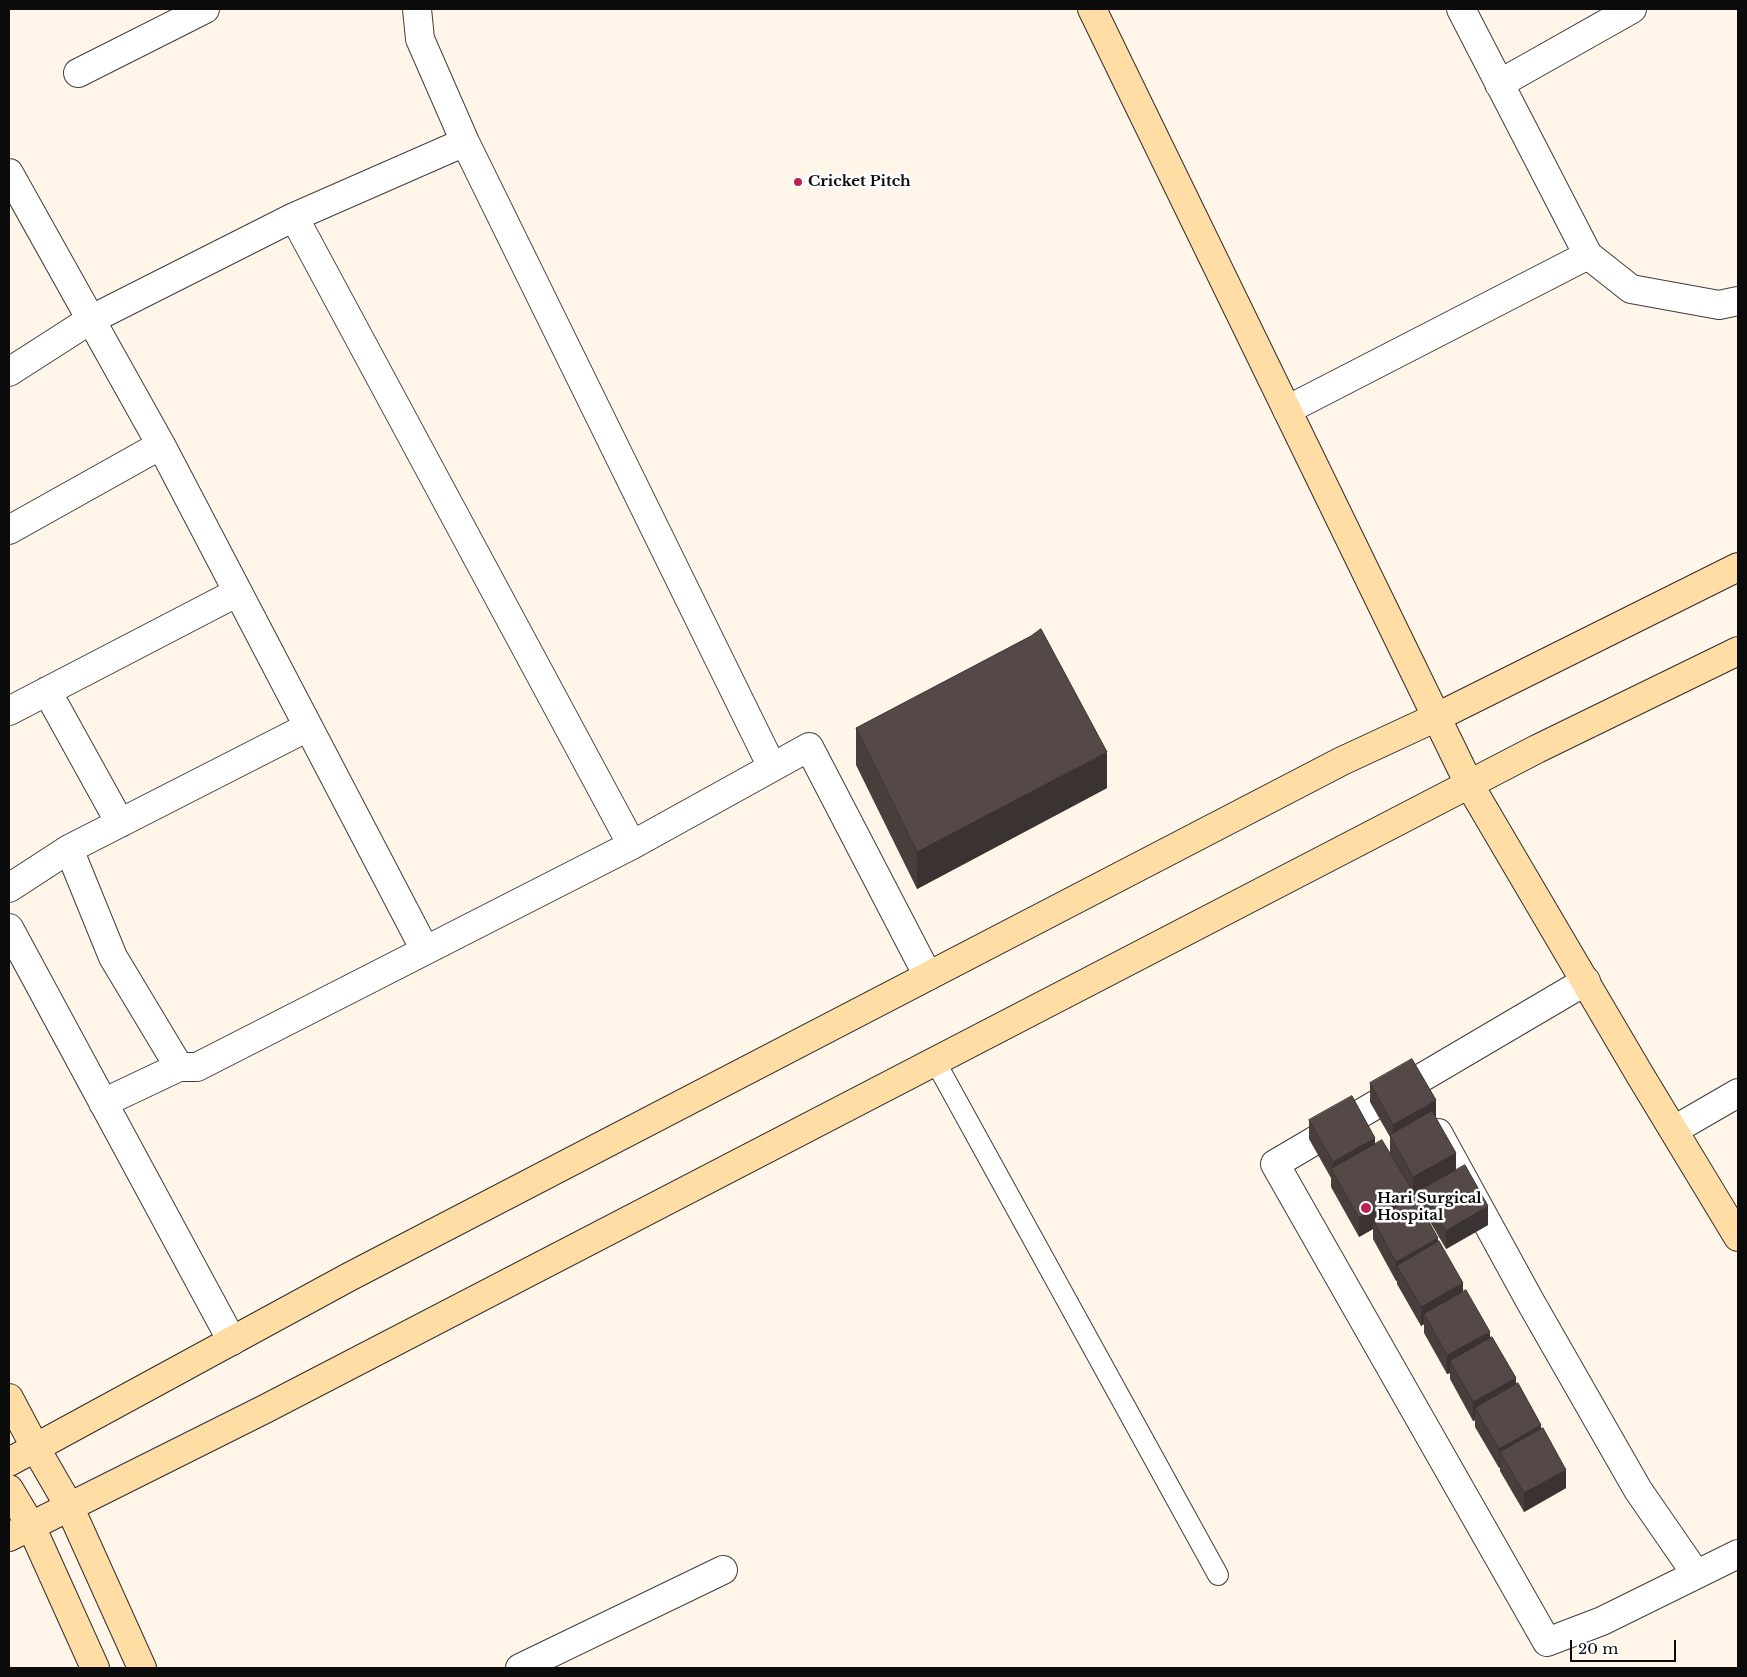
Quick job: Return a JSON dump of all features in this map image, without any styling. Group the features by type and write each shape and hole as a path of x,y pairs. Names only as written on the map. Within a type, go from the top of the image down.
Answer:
{"street":[{"path":"78,72 205,9"},
{"path":"417,9 420,39 465,142 772,767"},
{"path":"1092,9 1469,784 1738,1237"},
{"path":"1461,9 1588,255 1631,289 1718,305 1738,301"},
{"path":"1500,84 1632,9"},
{"path":"9,372 90,320 294,217 465,142"},
{"path":"9,173 161,445 425,950"},
{"path":"294,217 632,845"},
{"path":"1287,410 1588,255"},
{"path":"9,530 161,445"},
{"path":"9,1462 349,1277 1342,761 1437,717 1738,567"},
{"path":"9,711 238,592"},
{"path":"20,1531 274,1404 1537,749 1738,651"},
{"path":"46,692 120,823"},
{"path":"9,888 69,849 308,726"},
{"path":"103,1103 180,1067 197,1067 632,845 809,747 928,976"},
{"path":"69,849 113,956 180,1067"},
{"path":"9,928 232,1341"},
{"path":"1586,981 1275,1164 1547,1642 1602,1621 1738,1554"},
{"path":"1411,1084 1530,1301 1638,1490 1696,1574"},
{"path":"1674,1130 1738,1093"},
{"path":"9,1398 69,1506 142,1668"},
{"path":"9,1489 20,1531 95,1668"},
{"path":"520,1668 723,1570"}],"lane":[{"path":"935,1061 1218,1575"}],"building":[{"path":"1041,629 1107,752 917,852 856,728"},
{"path":"1412,1059 1436,1100 1393,1125 1370,1083"},
{"path":"1352,1096 1375,1138 1333,1162 1309,1120"},
{"path":"1432,1111 1456,1153 1413,1177 1390,1135"},
{"path":"1382,1140 1411,1188 1359,1218 1331,1169"},
{"path":"1465,1165 1488,1206 1446,1231 1422,1189"},
{"path":"1415,1197 1438,1238 1396,1262 1373,1220"},
{"path":"1439,1241 1463,1283 1421,1307 1397,1266"},
{"path":"1466,1290 1490,1332 1447,1355 1424,1314"},
{"path":"1492,1337 1516,1378 1473,1402 1450,1361"},
{"path":"1518,1383 1541,1425 1499,1449 1475,1408"},
{"path":"1543,1428 1566,1470 1524,1493 1500,1452"}],"place":[{"name":"Cricket Pitch","path":"798,182"},
{"name":"Hari Surgical Hospital","path":"1366,1208"}]}
